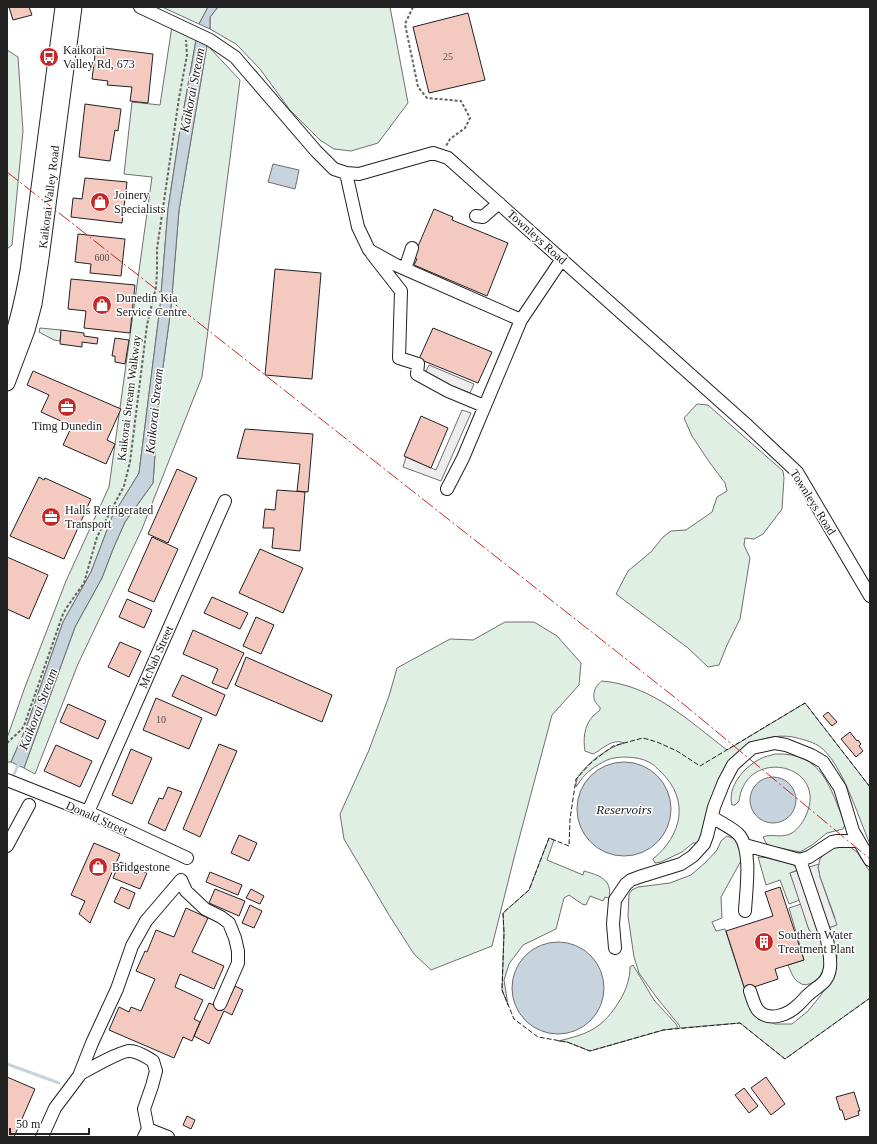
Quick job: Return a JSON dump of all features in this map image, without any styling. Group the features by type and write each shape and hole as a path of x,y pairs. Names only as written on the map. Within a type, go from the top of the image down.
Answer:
{"main road":[{"name":"Kaikorai Valley Road","path":"7,353 12,340 28,271 63,7"},
{"name":"Kaikorai Valley Road","path":"7,383 27,330 34,304 74,7"}],"street":[{"path":"140,7 210,40 235,57 316,151 334,169 346,173 359,174 432,153 441,156"},
{"name":"Townleys Road","path":"441,156 448,158 499,203 748,426 797,472 870,596"},
{"path":"346,173 358,227 369,250 400,291 399,358 418,364 417,374 448,391 484,406"},
{"path":"476,216 483,218 499,203"},
{"path":"405,269 412,248"},
{"path":"369,250 405,269 521,320"},
{"path":"447,489 463,458 521,320 562,259"},
{"name":"McNab Street","path":"88,812 225,501"},
{"path":"615,948 613,924 615,900 626,884 631,880 681,864 693,856 704,844 714,807 733,764 752,748 775,743 786,745 811,755 823,762 840,788 853,831 870,860"},
{"name":"Donald Street","path":"7,780 88,812 187,858"},
{"path":"7,846 29,805"},
{"path":"712,817 739,834 745,845 747,856 745,911"},
{"path":"745,845 800,860 809,857 832,842 859,841"},
{"path":"750,991 756,1008 765,1016 785,1014 798,1006 809,994 824,982 830,969 827,940 800,860"},
{"path":"42,1137 55,1108 80,1074 92,1043 117,989 132,946 146,921 181,880 186,891 205,909 229,924 235,938 238,951 238,963 220,1004"},
{"path":"80,1074 109,1059 129,1051 142,1055 153,1062 156,1071 144,1109 146,1133 168,1137"}],"path":[{"path":"413,7 405,24 418,87 427,98 462,101 470,118 465,128 450,139 441,156"},
{"name":"Kaikorai Stream Walkway","path":"7,743 24,726 63,614 84,583 97,537 124,486 130,462 147,325 156,287 157,249 190,31"}],"green space":[{"path":"162,7 208,7 199,24"},
{"path":"218,7 390,7 408,103 378,143 351,151 334,149 320,140 290,110 260,69 236,44 210,29 210,17"},
{"path":"172,26 196,40 168,209 160,307 139,473 112,517 91,572 63,622 26,728 11,762 7,762 7,738 25,687 66,581 109,487 152,177 124,174 132,102 160,105"},
{"path":"207,45 240,80 202,377 142,529 78,664 35,774 24,768 75,627 102,578 125,522 153,483 159,396 171,308 179,210"},
{"path":"7,50 18,57 23,131 12,245 7,249"},
{"path":"40,328 61,330 60,341 54,340 39,332"},
{"path":"697,404 708,405 783,471 784,478 782,509 763,534 754,539 745,538 744,545 750,558 740,619 719,665 708,667 688,648 616,594 628,571 651,552 663,537 671,531 686,530 712,512 717,497 727,491 725,483 692,436 684,418"},
{"path":"505,622 534,622 557,636 581,663 579,685 552,715 492,946 431,970 414,954 344,839 340,814 369,750 389,696 397,668 450,639 473,640"},
{"path":"602,681 637,689 654,697 684,716 727,750 805,703 870,787 870,844 849,791 835,764 827,754 819,746 809,741 793,737 780,736 762,740 745,747 700,843 693,843 682,852 661,862 655,863 653,859 663,850 671,839 679,817 679,806 676,794 670,783 656,767 639,758 619,757 611,759 603,762 591,770 584,776 576,787 578,777 592,761 611,748 624,743 612,743 593,754 585,751 584,737 586,728 593,716 600,710 600,707 595,701 594,694 596,687"},
{"path":"775,754 791,755 804,759 814,766 829,786 845,824 843,829 827,833 800,852 770,846 766,843 763,837 788,835 795,831 803,822 807,813 810,796 806,783 796,773 783,768 769,768 755,773 745,784 739,801 735,805 732,805 731,798 734,785 748,767 764,757"},
{"path":"727,836 737,840 741,847 742,859 721,897 722,918 712,922 716,931 725,929 745,990 763,1017 775,1024 792,1024 808,1011 821,995 835,971 837,956 829,928 835,918 820,877 818,867 820,859 830,849 840,846 850,847 857,852 870,872 870,998 785,1059 740,1023 680,1028 639,973 634,957 628,916 629,894 632,890 638,887 670,883 691,875 706,862 717,850 721,841"},
{"path":"549,838 554,840 547,860 583,875 584,871 599,876 607,882 609,886 609,898 605,897 603,901 590,896 586,905 569,895 564,898 556,929 523,945 509,964 504,980 508,1005 502,990 504,933 503,913 529,890"},
{"path":"758,857 780,859 795,866 798,870 790,873 800,900 789,904 780,880 766,885"},
{"path":"801,904 809,930 819,935 825,953 824,967 820,976 817,980 805,985 796,980 788,965 804,960 789,908"},
{"path":"633,965 654,1000 678,1028 664,1030 590,1051 567,1042 558,1041 587,1032 608,1017 614,1010 624,992 630,967"}],"shaded area":[{"path":"429,365 474,384 470,393 424,375"},
{"path":"462,410 471,413 441,481 403,467 406,457 436,470"},
{"path":"819,864 818,867 820,877 837,925 813,933 809,930 790,873"}],"water":[{"path":"208,7 218,7 210,17 210,29 199,24"},
{"path":"196,40 207,45 179,210 171,308 159,396 153,483 125,522 102,578 75,627 24,768 11,762 26,728 63,622 91,572 112,517 139,473 160,307 168,209"},
{"path":"273,164 299,170 295,189 268,182"},
{"name":"Reservoirs","path":"624,762 642,766 657,776 667,791 671,809 667,827 657,842 642,852 624,856 606,852 591,842 581,827 577,809 581,791 591,776 606,766"},
{"path":"768,777 778,777 786,781 792,787 796,795 796,805 792,813 786,819 778,823 768,823 760,819 754,813 750,805 750,795 754,787 760,781"},
{"path":"558,942 576,945 591,955 601,970 604,988 601,1006 591,1021 576,1031 558,1034 540,1031 525,1021 515,1006 512,988 515,970 525,955 540,945"}],"building":[{"path":"9,7 29,7 32,15 13,20"},
{"path":"468,13 485,80 429,93 413,27"},
{"path":"96,47 153,54 148,103 130,101 132,87 107,85 108,81 92,79"},
{"path":"85,104 121,109 118,131 115,130 110,161 79,157"},
{"path":"85,178 127,182 122,223 71,217 73,198 82,199"},
{"path":"434,209 453,217 452,220 508,243 487,296 414,265 417,259 413,258"},
{"path":"78,234 125,239 121,276 90,273 91,264 75,262"},
{"path":"275,269 321,273 312,379 265,375"},
{"path":"71,279 135,285 130,333 84,328 86,311 68,309"},
{"path":"433,328 492,352 478,383 419,359"},
{"path":"61,330 84,333 84,336 98,338 97,344 82,342 82,347 60,344"},
{"path":"115,338 129,340 125,364 115,362 115,356 112,356"},
{"path":"33,371 121,409 107,440 115,444 106,464 63,445 72,426 41,412 49,395 27,385"},
{"path":"421,416 448,428 431,468 404,456"},
{"path":"245,429 313,434 308,492 297,491 300,464 237,458"},
{"path":"177,469 197,478 168,543 148,534"},
{"path":"39,477 44,480 45,478 91,499 64,559 10,536"},
{"path":"277,490 305,492 300,551 272,548 274,528 263,528 265,509 275,510"},
{"path":"152,537 178,549 154,602 128,591"},
{"path":"260,549 303,568 283,613 239,593"},
{"path":"7,557 48,575 29,619 7,609"},
{"path":"212,597 248,613 240,629 204,613"},
{"path":"127,599 152,610 144,628 119,617"},
{"path":"256,617 274,625 261,654 243,646"},
{"path":"193,630 244,653 227,689 212,683 218,669 183,654"},
{"path":"120,642 141,651 129,677 108,667"},
{"path":"246,657 332,695 322,722 235,685"},
{"path":"182,675 225,695 216,716 172,696"},
{"path":"156,698 202,718 189,749 143,730"},
{"path":"68,704 106,721 98,739 60,722"},
{"path":"828,712 837,722 832,726 823,716"},
{"path":"850,732 861,744 859,746 863,751 856,757 841,739"},
{"path":"219,744 237,751 200,837 183,829"},
{"path":"56,745 92,761 80,787 44,771"},
{"path":"131,749 152,758 132,804 112,795"},
{"path":"168,787 182,792 165,831 148,823 159,798 163,799"},
{"path":"239,835 257,843 249,861 231,853"},
{"path":"94,843 120,854 90,923 79,914 85,901 71,895"},
{"path":"120,862 147,873 140,889 113,878"},
{"path":"210,872 242,885 238,895 206,882"},
{"path":"121,887 135,893 129,909 114,902"},
{"name":"Southern Water Treatment Plant","path":"780,887 804,960 775,969 778,979 745,990 726,931 773,916 765,892"},
{"path":"215,889 245,901 239,916 209,903"},
{"path":"251,889 264,896 260,904 246,898"},
{"path":"250,905 262,911 254,928 242,923"},
{"path":"186,908 208,918 192,952 224,966 214,989 180,974 175,987 203,1000 194,1019 200,1022 192,1041 183,1037 174,1058 109,1030 119,1007 129,1012 131,1007 141,1011 155,979 136,971 145,951 147,952 156,930 174,937"},
{"path":"235,986 243,990 232,1015 224,1011 209,1044 194,1036 209,1003 224,1009"},
{"path":"7,1077 35,1089 14,1137 7,1137"},
{"path":"766,1077 785,1104 771,1115 751,1088"},
{"path":"744,1088 758,1106 749,1113 735,1095"},
{"path":"854,1092 860,1111 858,1111 859,1115 845,1120 836,1097"},
{"path":"187,1116 195,1120 191,1129 183,1125"}],"waterway":[{"name":"Kaikorai Stream","path":"12,779 19,763"},
{"path":"7,1064 59,1083"}],"fence":[{"path":"870,787 805,703 700,766 677,751 657,742 643,738 613,746 592,762 576,779 570,819 569,846 549,838 529,890 503,913 504,933 502,990 514,1019 538,1037 567,1042 590,1051 663,1030 740,1023 785,1059 870,998"}],"power":[{"path":"7,172 687,707 870,859"}],"place":[{"name":"Kaikorai Valley Rd, 673","path":"49,57"},
{"name":"Joinery Specialists","path":"100,202"},
{"name":"Dunedin Kia Service Centre","path":"102,305"},
{"name":"Timg Dunedin","path":"67,407"},
{"name":"Halls Refrigerated Transport","path":"51,517"},
{"name":"Bridgestone","path":"98,867"},
{"name":"Southern Water Treatment Plant","path":"764,942"}]}
